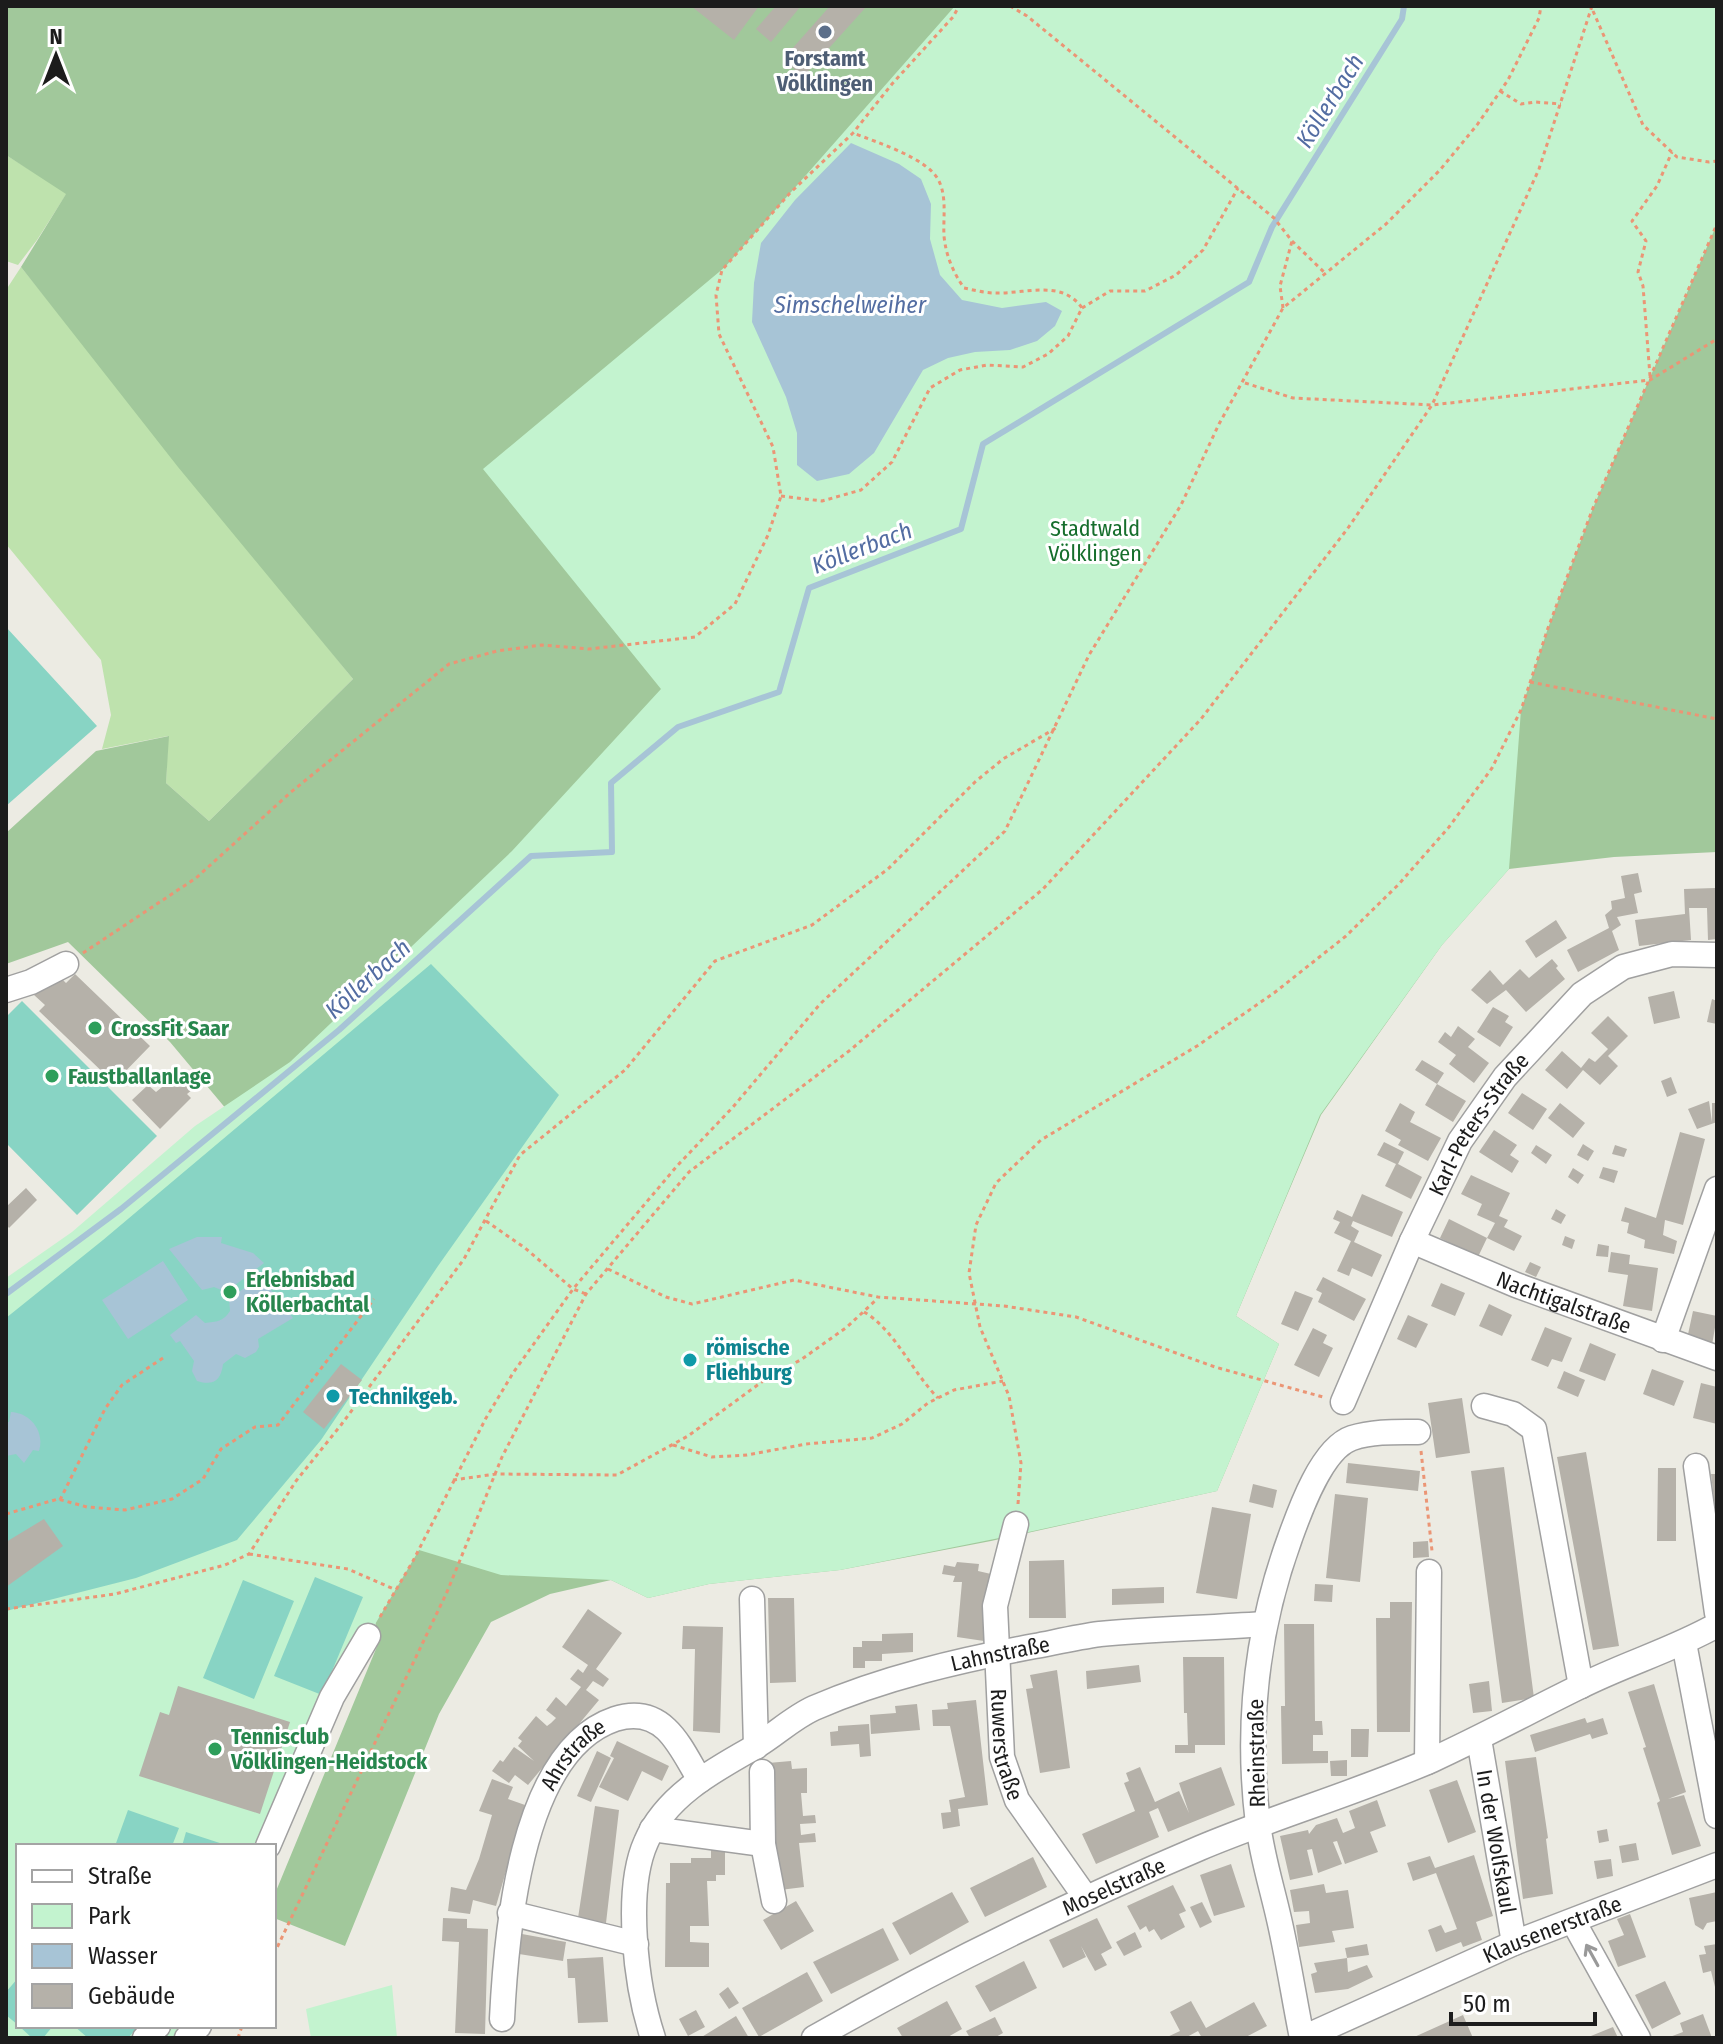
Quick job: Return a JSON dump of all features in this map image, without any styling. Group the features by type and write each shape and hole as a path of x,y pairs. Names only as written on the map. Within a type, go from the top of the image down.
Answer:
{"street":[{"name":"Karl-Peters-Straße","path":"1343,1402 1412,1241 1460,1141 1505,1077 1582,994 1623,967 1672,954 1717,955"},
{"path":"6,990 31,982 66,964"},
{"path":"1663,1340 1717,1189"},
{"name":"Nachtigalstraße","path":"1412,1241 1516,1285 1717,1358"},
{"path":"1484,1406 1513,1414 1534,1429 1581,1686"},
{"name":"Rheinstraße","path":"1302,2038 1258,1826 1254,1711 1256,1664 1263,1624 1286,1549 1318,1475 1332,1452 1350,1439 1381,1432 1418,1432"},
{"path":"1696,1466 1717,1613"},
{"name":"Ruwerstraße","path":"1016,1524 995,1606 1002,1757 1017,1800 1086,1898"},
{"path":"1427,1762 1429,1572"},
{"path":"752,1599 756,1747"},
{"name":"Lahnstraße","path":"653,2038 644,2014 633,1892 644,1844 652,1829 672,1804 700,1780 811,1709 895,1679 996,1653 1099,1634 1263,1624"},
{"name":"Moselstraße","path":"814,2038 932,1974 1086,1898 1202,1847 1427,1762 1581,1686 1684,1643 1717,1625"},
{"path":"269,1844 332,1697 368,1636"},
{"path":"1684,1643 1717,1816"},
{"name":"Ahrstraße","path":"502,2019 510,1913 525,1841 556,1771 583,1739 605,1723 631,1714 650,1719 667,1730 700,1780"},
{"name":"In der Wolfskaul","path":"1479,1739 1514,1943"},
{"path":"762,1772 763,1844 774,1901"},
{"path":"652,1829 763,1844"},
{"name":"Klausenerstraße","path":"1302,2038 1514,1943 1717,1865"},
{"path":"510,1913 636,1944"},
{"path":"1573,1921 1638,2038"}],"path":[{"path":"66,964 196,878 291,792 449,664 497,651 542,645 589,649 695,637 735,604 768,535 781,496 773,447 719,334 716,295 722,270 790,193 853,133 959,6"},
{"path":"1010,6 1027,16 1274,218 1292,241 1326,274"},
{"path":"368,1636 513,1373 573,1289 820,1004 1005,831 1089,655 1181,505 1219,424 1283,308 1386,224 1440,170 1500,91 1539,18 1541,6"},
{"path":"276,1950 447,1592 496,1474 586,1294 689,1172 849,1051 1043,889 1201,719 1348,528 1432,405 1539,169 1592,7"},
{"path":"1592,7 1643,125 1677,157 1717,161"},
{"path":"1500,91 1521,104 1561,104"},
{"path":"853,133 915,159 939,179 944,204 944,238 951,268 964,288 993,293 1053,290 1073,295 1082,308"},
{"path":"1650,380 1643,286 1638,272 1646,241 1632,221 1657,186 1672,152"},
{"path":"781,496 822,501 861,490 892,462 930,388 960,370 987,365 1023,367 1048,354 1068,336 1082,308 1110,291 1145,291 1176,275 1203,250 1238,188"},
{"path":"1016,1524 1021,1463 1009,1396 980,1327 969,1273 976,1225 996,1183 1041,1140 1197,1046 1274,993 1346,936 1399,884 1449,827 1483,780 1521,710 1593,508 1717,224"},
{"path":"1283,308 1280,286 1292,241"},
{"path":"1244,382 1293,398 1432,405 1650,380 1717,339"},
{"path":"1530,682 1717,719"},
{"path":"6,1609 115,1594 225,1565 249,1554 296,1481 464,1259 520,1155 625,1070 715,961 812,925 888,869 975,782 1003,759 1056,728"},
{"path":"485,1221 525,1248 573,1289 586,1294"},
{"path":"608,1269 654,1292 692,1304 794,1280 878,1297 975,1304 1076,1317 1215,1367 1343,1402"},
{"path":"453,1480 496,1474 617,1475 673,1445 763,1381 837,1335 878,1297"},
{"path":"6,1514 60,1500 87,1507 125,1510 172,1499 203,1479 221,1449 255,1427 278,1425 374,1299"},
{"path":"864,1312 879,1320 912,1368 938,1398"},
{"path":"60,1500 105,1409 122,1385 163,1358"},
{"path":"673,1445 712,1457 872,1438 902,1424 928,1403 954,1390 1003,1381"},
{"path":"1418,1432 1433,1557 1429,1572"},
{"path":"249,1554 348,1569 396,1590"}],"green space":[{"name":"Stadtwald Völklingen","path":"6,6 1717,6 1717,852 1614,857 1509,869 1442,945 1321,1115 1236,1316 1279,1344 1217,1491 991,1541 840,1570 709,1584 648,1598 611,1580 550,1594 491,1622 439,1714 345,1946 276,1919 276,1891 378,1644 371,1589 248,1135 170,1042 68,942 6,964 6,833 96,751 169,736 166,783 209,821 353,679 178,467 21,267 66,194 6,155"},
{"name":"Stadtwald Völklingen","path":"955,6 1717,6 1717,224 1593,508 1521,710 1509,869 1442,945 1320,1115 1236,1316 1279,1344 1217,1491 840,1570 709,1584 648,1598 611,1580 501,1575 419,1550 332,1697 269,1844 16,1844 16,2028 197,2028 187,2038 6,2038 6,1278 72,1232 195,1126 290,1062 512,851 661,689 483,469 725,267"},
{"path":"6,155 67,193 18,265 6,261"},
{"path":"21,267 353,679 209,821 166,783 168,736 102,749 111,715 101,660 6,544 6,290"},
{"path":"392,1985 397,2038 311,2038 306,2009"}],"shaded area":[{"path":"6,627 97,726 6,806"},
{"name":"Erlebnisbad Köllerbachtal","path":"431,964 559,1095 438,1266 321,1440 237,1540 136,1578 6,1611 6,1318"},
{"name":"Faustballanlage","path":"22,1001 157,1136 77,1215 6,1143 6,1017"},
{"path":"315,1577 363,1597 322,1695 274,1676"},
{"path":"243,1580 294,1601 254,1699 203,1678"},
{"path":"128,1810 179,1828 173,1844 116,1844"},
{"path":"186,1832 223,1844 183,1844"},
{"path":"16,1980 16,2023 6,2015 6,1992"},
{"path":"21,2028 51,2028 43,2038 32,2038"},
{"path":"76,2028 137,2028 128,2038 88,2038"}],"water":[{"name":"Simschelweiher","path":"851,143 899,164 921,179 931,204 930,239 940,275 962,300 1002,308 1046,302 1062,311 1055,326 1037,341 1010,350 975,352 948,358 923,370 874,453 849,474 817,481 797,465 797,433 786,397 752,322 754,283 761,243 795,200"},
{"path":"197,1237 222,1237 221,1243 253,1253 264,1263 226,1292 214,1287 202,1290 169,1249"},
{"path":"163,1261 188,1300 128,1339 102,1300"},
{"path":"268,1273 272,1279 267,1285 293,1318 258,1339 256,1352 245,1358 236,1354 223,1364 215,1381 197,1381 192,1371 194,1361 180,1341 176,1343 170,1335 196,1315 205,1323 222,1319 230,1311 229,1298"},
{"path":"11,1412 30,1420 40,1437 39,1451 33,1450 24,1463 16,1454 6,1456 6,1422 9,1422"}],"building":[{"path":"691,6 759,6 734,40"},
{"path":"776,6 801,6 771,42 756,29"},
{"name":"Forstamt Völklingen","path":"830,6 867,6 803,77 783,59"},
{"path":"1638,873 1642,892 1634,894 1638,913 1617,917 1621,925 1612,931 1619,950 1578,972 1567,950 1609,928 1605,915 1612,909 1611,901 1625,898 1621,876"},
{"path":"1715,888 1717,939 1708,940 1707,908 1689,908 1691,940 1639,946 1635,920 1685,914 1684,889"},
{"path":"1556,920 1567,938 1536,958 1525,941"},
{"path":"1552,959 1565,979 1526,1012 1506,990 1487,1004 1471,990 1490,970 1503,985 1520,969 1529,978"},
{"name":"CrossFit Saar","path":"56,973 66,983 75,974 150,1046 114,1083 39,1011 45,1005 34,995"},
{"path":"1674,991 1680,1018 1654,1024 1648,997"},
{"path":"1712,999 1717,1001 1717,1024 1707,1022"},
{"path":"1493,1007 1509,1016 1505,1022 1513,1027 1500,1047 1477,1032"},
{"path":"1608,1016 1628,1036 1608,1056 1618,1066 1600,1085 1583,1070 1567,1089 1545,1070 1562,1051 1581,1068 1589,1058 1595,1062 1608,1049 1591,1033"},
{"path":"1458,1026 1475,1039 1468,1047 1489,1063 1474,1083 1449,1064 1456,1055 1438,1042 1445,1032 1451,1037"},
{"path":"1422,1060 1444,1073 1437,1084 1415,1070"},
{"path":"178,1074 193,1089 187,1094 191,1098 160,1129 132,1100 148,1085 156,1092"},
{"path":"1671,1077 1677,1093 1667,1097 1661,1081"},
{"path":"1437,1084 1466,1101 1453,1122 1425,1105"},
{"path":"1522,1093 1547,1109 1533,1130 1508,1113"},
{"path":"1709,1101 1712,1122 1712,1103 1717,1103 1717,1122 1697,1129 1688,1109"},
{"path":"1400,1103 1415,1112 1410,1122 1441,1138 1428,1161 1398,1145 1401,1140 1385,1131"},
{"path":"1560,1103 1585,1123 1573,1138 1548,1118"},
{"path":"1494,1130 1517,1145 1510,1155 1519,1161 1512,1173 1479,1152"},
{"path":"1680,1132 1705,1139 1683,1225 1665,1220 1663,1235 1677,1241 1674,1254 1644,1248 1645,1240 1627,1233 1629,1223 1621,1221 1625,1207 1656,1218"},
{"path":"1384,1142 1404,1152 1398,1164 1422,1177 1411,1199 1385,1186 1396,1164 1377,1155"},
{"path":"1583,1144 1594,1151 1588,1161 1577,1155"},
{"path":"1536,1145 1552,1155 1546,1164 1531,1153"},
{"path":"1615,1145 1627,1149 1624,1157 1612,1154"},
{"path":"1603,1167 1618,1171 1614,1183 1599,1178"},
{"path":"1573,1168 1584,1175 1578,1184 1568,1177"},
{"path":"1471,1175 1510,1193 1499,1216 1508,1220 1504,1227 1522,1236 1514,1251 1487,1238 1495,1223 1477,1215 1482,1204 1461,1194"},
{"path":"26,1188 37,1200 9,1228 6,1224 6,1207"},
{"path":"1362,1194 1403,1212 1392,1237 1353,1221 1351,1226 1359,1231 1354,1242 1382,1255 1372,1277 1352,1268 1349,1276 1337,1271 1351,1241 1334,1233 1340,1222 1333,1219 1337,1210 1352,1217"},
{"path":"1556,1209 1566,1215 1561,1224 1551,1219"},
{"path":"1449,1219 1487,1238 1478,1257 1440,1238"},
{"path":"1565,1236 1575,1240 1572,1249 1562,1245"},
{"path":"1598,1244 1609,1246 1608,1257 1596,1256"},
{"path":"1611,1252 1630,1255 1629,1264 1658,1268 1652,1311 1623,1306 1628,1275 1608,1272"},
{"path":"1530,1262 1541,1267 1536,1277 1525,1272"},
{"path":"1323,1277 1366,1299 1354,1321 1318,1302 1322,1293 1316,1290"},
{"path":"1441,1283 1465,1293 1455,1316 1431,1306"},
{"path":"1295,1291 1313,1298 1298,1331 1281,1324"},
{"path":"1489,1304 1512,1315 1502,1336 1479,1326"},
{"path":"1693,1311 1717,1316 1712,1345 1687,1339"},
{"path":"1408,1315 1428,1324 1416,1348 1397,1339"},
{"path":"1545,1327 1572,1338 1562,1362 1552,1359 1548,1367 1531,1360"},
{"path":"1313,1328 1327,1335 1323,1343 1333,1348 1319,1377 1294,1365"},
{"path":"1590,1343 1616,1354 1605,1381 1579,1371"},
{"name":"Technikgeb.","path":"341,1364 362,1380 324,1429 303,1412"},
{"path":"1652,1369 1684,1381 1674,1406 1643,1394"},
{"path":"1564,1371 1585,1380 1578,1397 1557,1388"},
{"path":"1701,1383 1717,1387 1717,1424 1693,1418"},
{"path":"1462,1398 1470,1453 1436,1458 1428,1403"},
{"path":"1586,1452 1619,1646 1593,1650 1557,1457"},
{"path":"1348,1463 1420,1471 1418,1491 1346,1483"},
{"path":"1504,1467 1534,1698 1502,1703 1471,1471"},
{"path":"1658,1468 1676,1468 1676,1541 1657,1541"},
{"path":"1711,1474 1717,1474 1717,1508 1715,1508"},
{"path":"1253,1484 1277,1490 1273,1508 1249,1502"},
{"path":"1335,1494 1368,1498 1360,1582 1326,1578"},
{"path":"1212,1507 1251,1514 1237,1599 1196,1593"},
{"path":"44,1519 63,1546 6,1587 6,1542"},
{"path":"1428,1541 1429,1557 1413,1558 1413,1542"},
{"path":"1064,1560 1066,1618 1029,1618 1029,1561"},
{"path":"957,1562 979,1564 978,1571 991,1574 984,1641 957,1637 962,1582 953,1582 955,1576 942,1574 944,1565 955,1567"},
{"path":"1315,1584 1333,1585 1332,1602 1314,1601"},
{"path":"1164,1587 1164,1603 1112,1605 1112,1589"},
{"path":"768,1598 794,1598 796,1682 770,1683"},
{"path":"1390,1602 1412,1602 1410,1732 1377,1732 1376,1618 1390,1618"},
{"path":"588,1609 622,1633 596,1669 609,1679 603,1687 593,1681 586,1690 599,1700 528,1785 515,1775 509,1783 492,1771 500,1760 503,1762 514,1747 534,1761 518,1746 522,1741 518,1738 536,1716 547,1726 551,1723 556,1718 546,1710 556,1697 566,1706 581,1687 570,1679 578,1669 583,1673 588,1665 562,1647"},
{"path":"1284,1624 1314,1624 1315,1721 1322,1721 1323,1735 1313,1735 1313,1751 1328,1751 1328,1763 1282,1764"},
{"path":"683,1626 723,1627 720,1733 693,1731 695,1649 682,1649"},
{"path":"913,1633 913,1652 882,1654 882,1661 865,1661 865,1668 853,1668 853,1647 862,1647 862,1641 882,1641 882,1634"},
{"path":"1183,1657 1224,1657 1225,1745 1195,1745 1195,1753 1175,1753 1175,1745 1188,1745"},
{"path":"1139,1665 1141,1682 1087,1689 1086,1671"},
{"path":"1057,1670 1070,1768 1040,1773 1026,1689 1033,1688 1030,1675"},
{"path":"1489,1681 1492,1711 1473,1713 1469,1684"},
{"path":"1654,1684 1686,1792 1668,1799 1684,1795 1701,1846 1672,1855 1657,1803 1660,1801 1643,1748 1646,1747 1628,1692"},
{"name":"Tennisclub Völklingen-Heidstock","path":"178,1686 290,1722 260,1814 139,1776 160,1712 169,1715"},
{"path":"976,1700 988,1805 958,1809 960,1826 943,1829 941,1813 951,1812 949,1800 965,1797 950,1726 933,1726 932,1710 948,1709 947,1703"},
{"path":"917,1704 920,1730 871,1734 870,1715 896,1713 895,1706"},
{"path":"1585,1718 1587,1723 1603,1718 1608,1734 1592,1739 1590,1734 1535,1752 1530,1735"},
{"path":"869,1724 871,1756 860,1757 859,1744 831,1746 830,1732 838,1731 838,1726"},
{"path":"1351,1729 1369,1729 1368,1757 1351,1757"},
{"path":"617,1741 669,1766 662,1781 642,1771 628,1801 599,1787 614,1758 610,1756"},
{"path":"597,1751 611,1758 591,1802 577,1796"},
{"path":"1536,1757 1553,1894 1523,1899 1505,1761"},
{"path":"1347,1760 1347,1776 1331,1776 1330,1761"},
{"path":"791,1761 792,1769 807,1768 807,1793 801,1793 803,1816 815,1815 816,1823 800,1824 801,1835 815,1833 816,1842 799,1843 804,1887 780,1890 768,1763"},
{"path":"1140,1767 1155,1802 1179,1791 1189,1813 1179,1783 1221,1767 1235,1805 1168,1832 1158,1808 1149,1812 1159,1837 1096,1864 1082,1834 1135,1811 1124,1783 1129,1781 1126,1773"},
{"path":"492,1779 513,1787 508,1799 525,1805 496,1906 473,1900 470,1914 448,1911 451,1887 466,1890 479,1859 492,1815 479,1811"},
{"path":"1457,1780 1476,1832 1448,1843 1429,1790"},
{"path":"1377,1800 1386,1826 1370,1832 1378,1852 1345,1864 1337,1841 1333,1842 1342,1864 1318,1873 1312,1849 1307,1850 1313,1875 1290,1880 1280,1836 1308,1830 1309,1834 1316,1825 1337,1818 1343,1833 1355,1828 1349,1811"},
{"path":"595,1806 619,1810 606,1923 578,1918"},
{"path":"1607,1829 1609,1841 1599,1843 1597,1831"},
{"path":"1636,1843 1639,1860 1622,1863 1619,1846"},
{"path":"711,1850 725,1850 725,1875 716,1875 716,1881 707,1881 709,1926 690,1926 690,1942 709,1943 709,1967 665,1967 666,1883 670,1883 670,1863 691,1863 691,1858 711,1858"},
{"path":"1474,1855 1493,1916 1476,1922 1482,1940 1463,1947 1461,1942 1436,1952 1428,1930 1441,1925 1445,1933 1457,1929 1436,1873 1413,1881 1407,1863 1430,1856 1435,1868"},
{"path":"1033,1857 1047,1887 985,1917 970,1888"},
{"path":"1611,1859 1613,1876 1597,1879 1594,1861"},
{"path":"1231,1864 1245,1907 1214,1916 1200,1875"},
{"path":"1324,1884 1326,1893 1348,1890 1354,1928 1332,1931 1335,1942 1299,1947 1296,1925 1310,1923 1309,1911 1294,1912 1290,1890"},
{"path":"1173,1885 1186,1911 1179,1914 1185,1927 1161,1940 1154,1929 1149,1932 1146,1926 1140,1930 1127,1906"},
{"path":"952,1892 969,1922 910,1955 892,1923"},
{"path":"1717,1892 1717,1921 1707,1923 1703,1930 1695,1925 1689,1898"},
{"path":"796,1901 814,1931 781,1950 763,1920"},
{"path":"1202,1902 1212,1922 1200,1928 1190,1907"},
{"path":"1630,1914 1646,1957 1618,1967 1608,1941 1624,1935 1617,1919"},
{"path":"443,1918 467,1919 467,1928 488,1929 485,2034 455,2033 459,1942 442,1941"},
{"path":"1097,1918 1112,1948 1101,1954 1107,1965 1095,1971 1081,1946 1086,1957 1063,1968 1049,1940"},
{"path":"883,1928 899,1960 831,1994 813,1962"},
{"path":"1135,1932 1142,1947 1124,1956 1116,1942"},
{"path":"522,1934 566,1942 563,1961 519,1954"},
{"path":"1367,1944 1369,1955 1347,1958 1345,1948"},
{"path":"1717,1944 1716,1991 1711,1971 1703,1973 1699,1955 1706,1954 1704,1946"},
{"path":"603,1957 608,2022 578,2023 575,1978 568,1978 567,1959"},
{"path":"1347,1958 1348,1972 1367,1965 1373,1977 1348,1989 1315,1993 1311,1974 1317,1972 1314,1963"},
{"path":"1024,1961 1037,1988 990,2012 975,1986"},
{"path":"807,1972 823,2001 759,2037 742,2008"},
{"path":"1665,1981 1681,2014 1652,2029 1635,1995"},
{"path":"728,1987 739,2003 729,2009 719,1994"},
{"path":"947,2001 962,2029 946,2038 903,2038 897,2028"},
{"path":"1191,2001 1206,2028 1254,2002 1267,2026 1244,2038 1202,2038 1198,2031 1185,2038 1165,2038 1180,2031 1170,2012"},
{"path":"696,2010 705,2027 688,2036 679,2019"},
{"path":"1703,2014 1712,2038 1667,2038 1683,2032 1680,2023"},
{"path":"1463,2015 1473,2038 1412,2038"},
{"path":"736,2016 749,2038 700,2038"},
{"path":"995,2017 1003,2033 994,2038 970,2038 966,2031"},
{"path":"1613,2027 1618,2038 1586,2038"}],"waterway":[{"name":"Köllerbach","path":"6,1294 121,1209 339,1030 531,856 612,852 611,783 678,727 779,692 809,588 961,529 983,444 1249,282 1272,227 1402,19 1404,6"}],"place":[{"name":"Forstamt Völklingen","path":"825,32"},
{"name":"CrossFit Saar","path":"95,1028"},
{"name":"Faustballanlage","path":"52,1076"},
{"name":"Erlebnisbad Köllerbachtal","path":"230,1292"},
{"name":"römische Fliehburg","path":"690,1360"},
{"name":"Technikgeb.","path":"333,1396"},
{"name":"Tennisclub Völklingen-Heidstock","path":"215,1749"}]}
